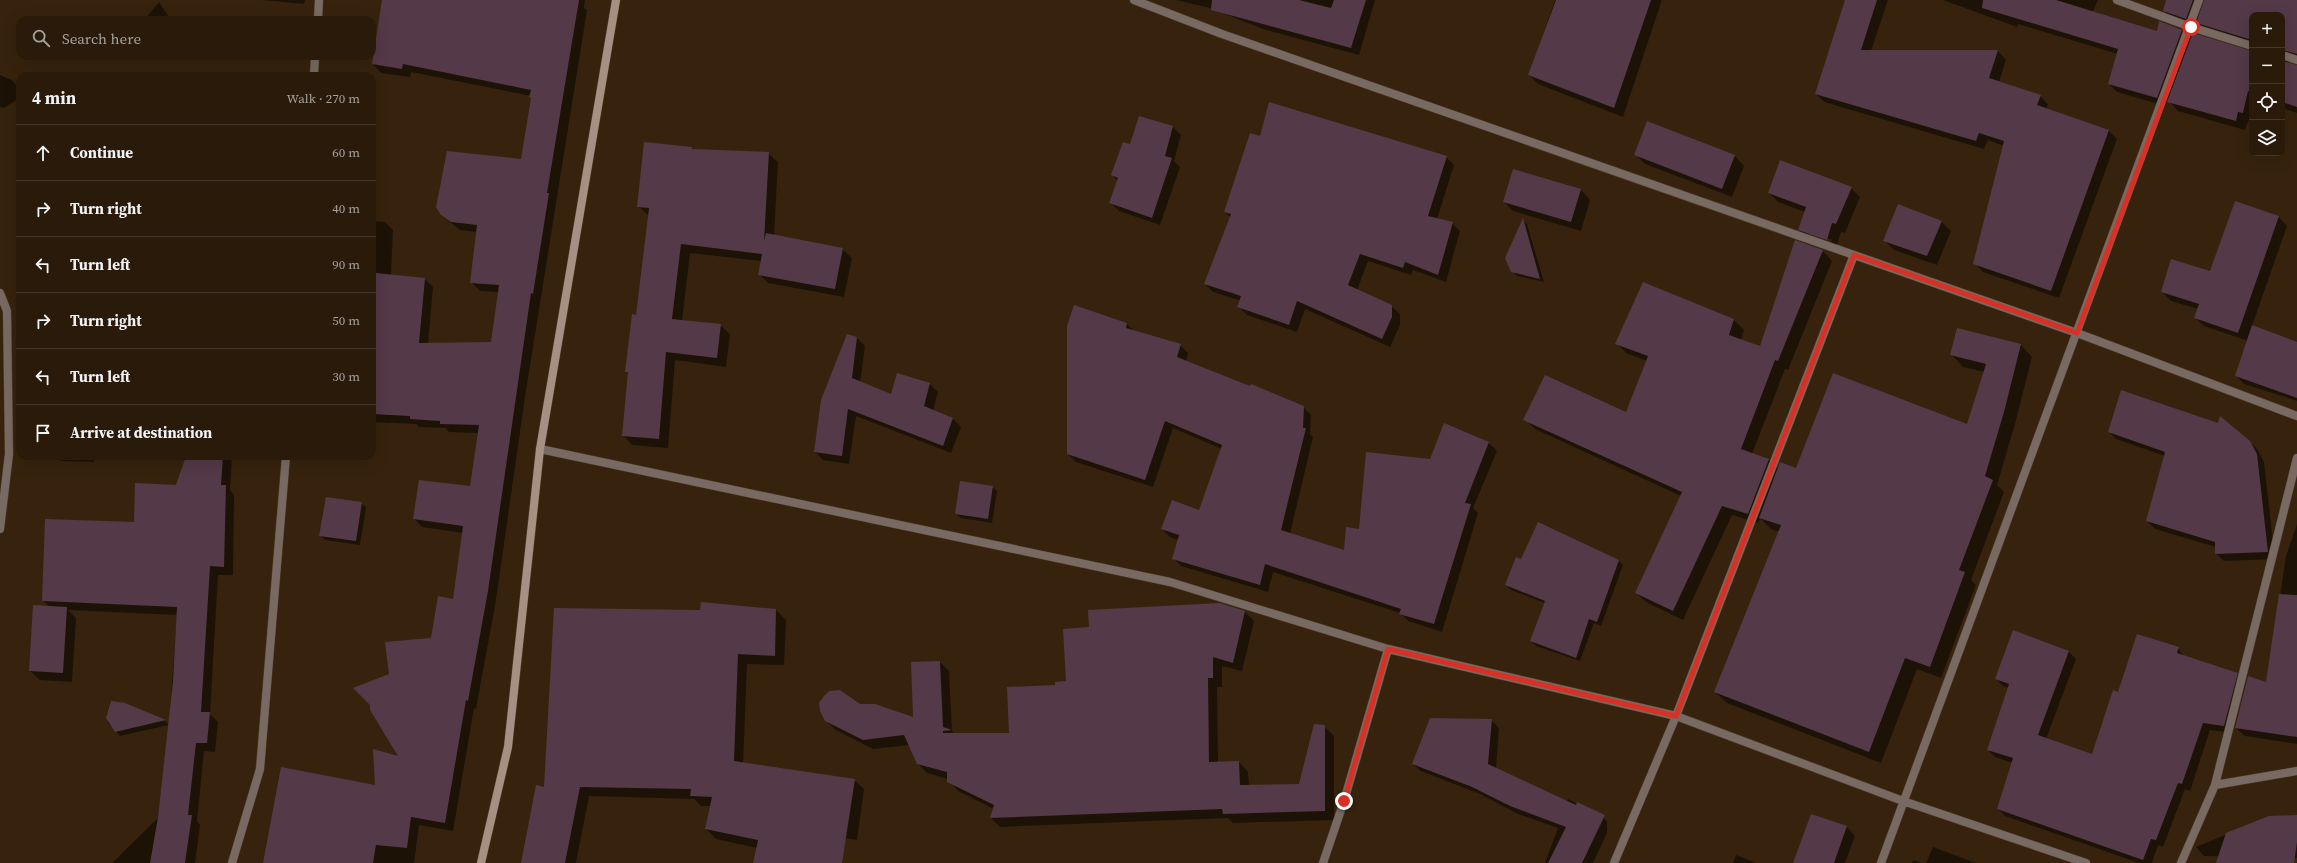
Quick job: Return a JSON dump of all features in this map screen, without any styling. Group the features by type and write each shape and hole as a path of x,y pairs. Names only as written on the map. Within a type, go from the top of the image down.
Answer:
{"street":[{"path":"318,16 319,0"},
{"path":"481,863 508,747 540,449 616,0"},
{"path":"1134,0 1222,34 2077,333 2297,416"},
{"path":"2117,0 2191,27 2249,45"},
{"path":"1881,863 2191,27 2199,0"},
{"path":"2285,56 2297,60"},
{"path":"314,72 315,60"},
{"path":"1614,863 1676,716 1854,255"},
{"path":"0,293 7,311 9,454 0,529"},
{"path":"540,449 1170,582 1388,649 1676,716 1903,801 2086,863"},
{"path":"2182,863 2215,785 2297,458"},
{"path":"232,863 260,769 286,460"},
{"path":"1323,863 1344,801 1388,649"},
{"path":"2215,785 2297,771"}],"building":[{"path":"382,0 579,0 547,193 549,193 533,294 531,293 488,591 468,701 466,700 445,823 411,817 407,848 376,845 373,863 263,863 281,767 375,785 373,749 398,756 370,710 370,705 353,688 389,674 385,642 431,638 438,596 453,599 463,526 413,519 419,480 470,486 479,425 440,424 440,421 410,419 410,416 376,414 376,273 425,278 419,343 491,342 499,285 470,283 477,225 451,222 441,215 436,207 447,151 521,159 531,98 529,97 531,90 403,64 402,69 372,64 373,60 376,60 376,38"},
{"path":"1212,0 1299,0 1331,8 1334,0 1366,0 1351,48 1211,10"},
{"path":"1556,0 1651,0 1614,108 1528,75"},
{"path":"1845,0 1877,0 1861,50 1998,50 1989,78 2041,95 2037,105 2109,130 2051,291 1973,264 2004,141 1979,133 1976,141 1815,94"},
{"path":"1983,0 2056,0 2157,31 2159,21 2182,30 2157,98 2108,84 2118,49 1982,8"},
{"path":"2166,0 2193,0 2186,19 2163,11"},
{"path":"2204,0 2297,0 2297,54 2285,51 2285,12 2249,12 2249,39 2196,23"},
{"path":"2193,33 2249,50 2249,91 2243,113 2238,112 2236,121 2167,102"},
{"path":"2285,62 2297,65 2297,107 2285,103"},
{"path":"1269,102 1447,156 1428,216 1453,222 1438,275 1405,262 1403,268 1360,254 1348,285 1392,305 1392,317 1382,339 1297,301 1289,325 1237,307 1241,296 1204,284 1231,214 1224,212 1250,133 1260,136"},
{"path":"1139,116 1173,126 1165,156 1172,158 1152,218 1109,203 1118,178 1111,175 1123,142 1130,144"},
{"path":"1647,121 1735,155 1722,189 1634,155"},
{"path":"644,142 692,147 692,149 769,152 764,241 766,233 843,248 835,289 758,275 762,254 681,244 672,319 721,324 717,358 666,352 659,439 622,436 628,372 625,372 632,314 636,315 649,208 637,207"},
{"path":"1780,160 1852,187 1836,224 1832,223 1827,240 1798,230 1806,207 1768,193"},
{"path":"1513,169 1581,189 1571,222 1503,202"},
{"path":"2235,201 2279,216 2238,333 2194,318 2199,304 2161,292 2171,259 2210,271"},
{"path":"1898,204 1942,221 1927,256 1883,241"},
{"path":"1523,218 1540,279 1511,272 1505,258"},
{"path":"1795,240 1823,250 1778,361 1775,360 1741,449 1769,459 1748,514 1722,506 1673,611 1635,593 1682,492 1523,420 1545,375 1626,412 1648,356 1615,344 1643,282 1734,319 1729,335 1760,346"},
{"path":"1074,305 1127,323 1126,328 1181,344 1177,357 1250,386 1251,384 1304,406 1303,428 1306,428 1281,530 1344,550 1346,527 1359,529 1366,452 1430,459 1444,423 1489,442 1465,503 1471,504 1434,624 1399,614 1401,609 1265,564 1260,585 1172,559 1179,535 1161,529 1172,500 1199,510 1222,445 1165,421 1145,480 1067,454 1067,326"},
{"path":"2252,325 2297,342 2297,398 2235,376"},
{"path":"1957,328 2021,344 2004,412 1985,476 1993,480 1959,570 1965,572 1930,667 1905,658 1869,752 1714,692 1781,525 1759,518 1780,462 1796,468 1833,373 1967,424 1986,364 1950,355"},
{"path":"847,334 857,337 852,378 891,394 897,373 930,383 924,406 953,418 943,446 848,409 842,456 814,452 821,400"},
{"path":"2121,390 2218,423 2220,416 2250,441 2257,454 2268,552 2215,554 2215,542 2146,521 2165,452 2108,432"},
{"path":"185,460 223,460 221,485 226,485 224,567 210,566 201,712 210,712 207,743 196,743 188,815 192,815 185,863 150,863 158,817 173,681 177,607 42,601 45,519 134,522 135,483 176,485"},
{"path":"960,481 993,486 988,519 955,514"},
{"path":"326,497 362,502 356,541 319,536"},
{"path":"1538,522 1619,560 1597,622 1589,619 1576,658 1530,641 1545,601 1505,585 1516,557 1521,559"},
{"path":"2279,594 2297,595 2297,737 2235,728 2248,676 2266,682"},
{"path":"701,602 776,609 775,656 738,654 734,761 855,779 842,863 753,863 758,840 705,829 712,797 690,796 691,789 580,787 565,863 521,863 536,785 544,787 554,608 700,610"},
{"path":"1220,603 1245,611 1233,663 1213,657 1213,678 1208,678 1209,762 1239,761 1240,785 1299,784 1314,724 1325,725 1325,811 1223,814 1222,809 990,818 994,805 947,782 947,772 917,764 904,735 863,740 825,721 820,711 819,703 824,696 829,691 840,690 860,704 875,704 913,717 911,662 940,661 943,727 952,730 943,731 943,733 1009,733 1007,687 1055,685 1055,682 1066,681 1063,629 1089,627 1088,610"},
{"path":"33,605 67,607 63,673 29,671"},
{"path":"2013,630 2069,651 2038,735 2092,754 2113,690 2118,692 2137,634 2179,647 2177,653 2238,673 2224,726 2203,723 2182,784 2178,783 2156,840 2151,839 2143,860 1997,809 2013,758 1987,750 2009,684 1995,679"},
{"path":"111,701 125,703 166,720 115,732 106,718"},
{"path":"1430,718 1492,719 1488,764 1576,805 1577,802 1605,815 1582,863 1548,863 1566,827 1510,806 1472,787 1412,764"},
{"path":"1811,814 1847,826 1834,863 1793,863"},
{"path":"2297,815 2297,842 2294,863 2216,863 2226,833 2269,816"}],"route":[{"path":"1344,801 1388,649 1676,716 1854,255 2077,333 2191,27"}]}
